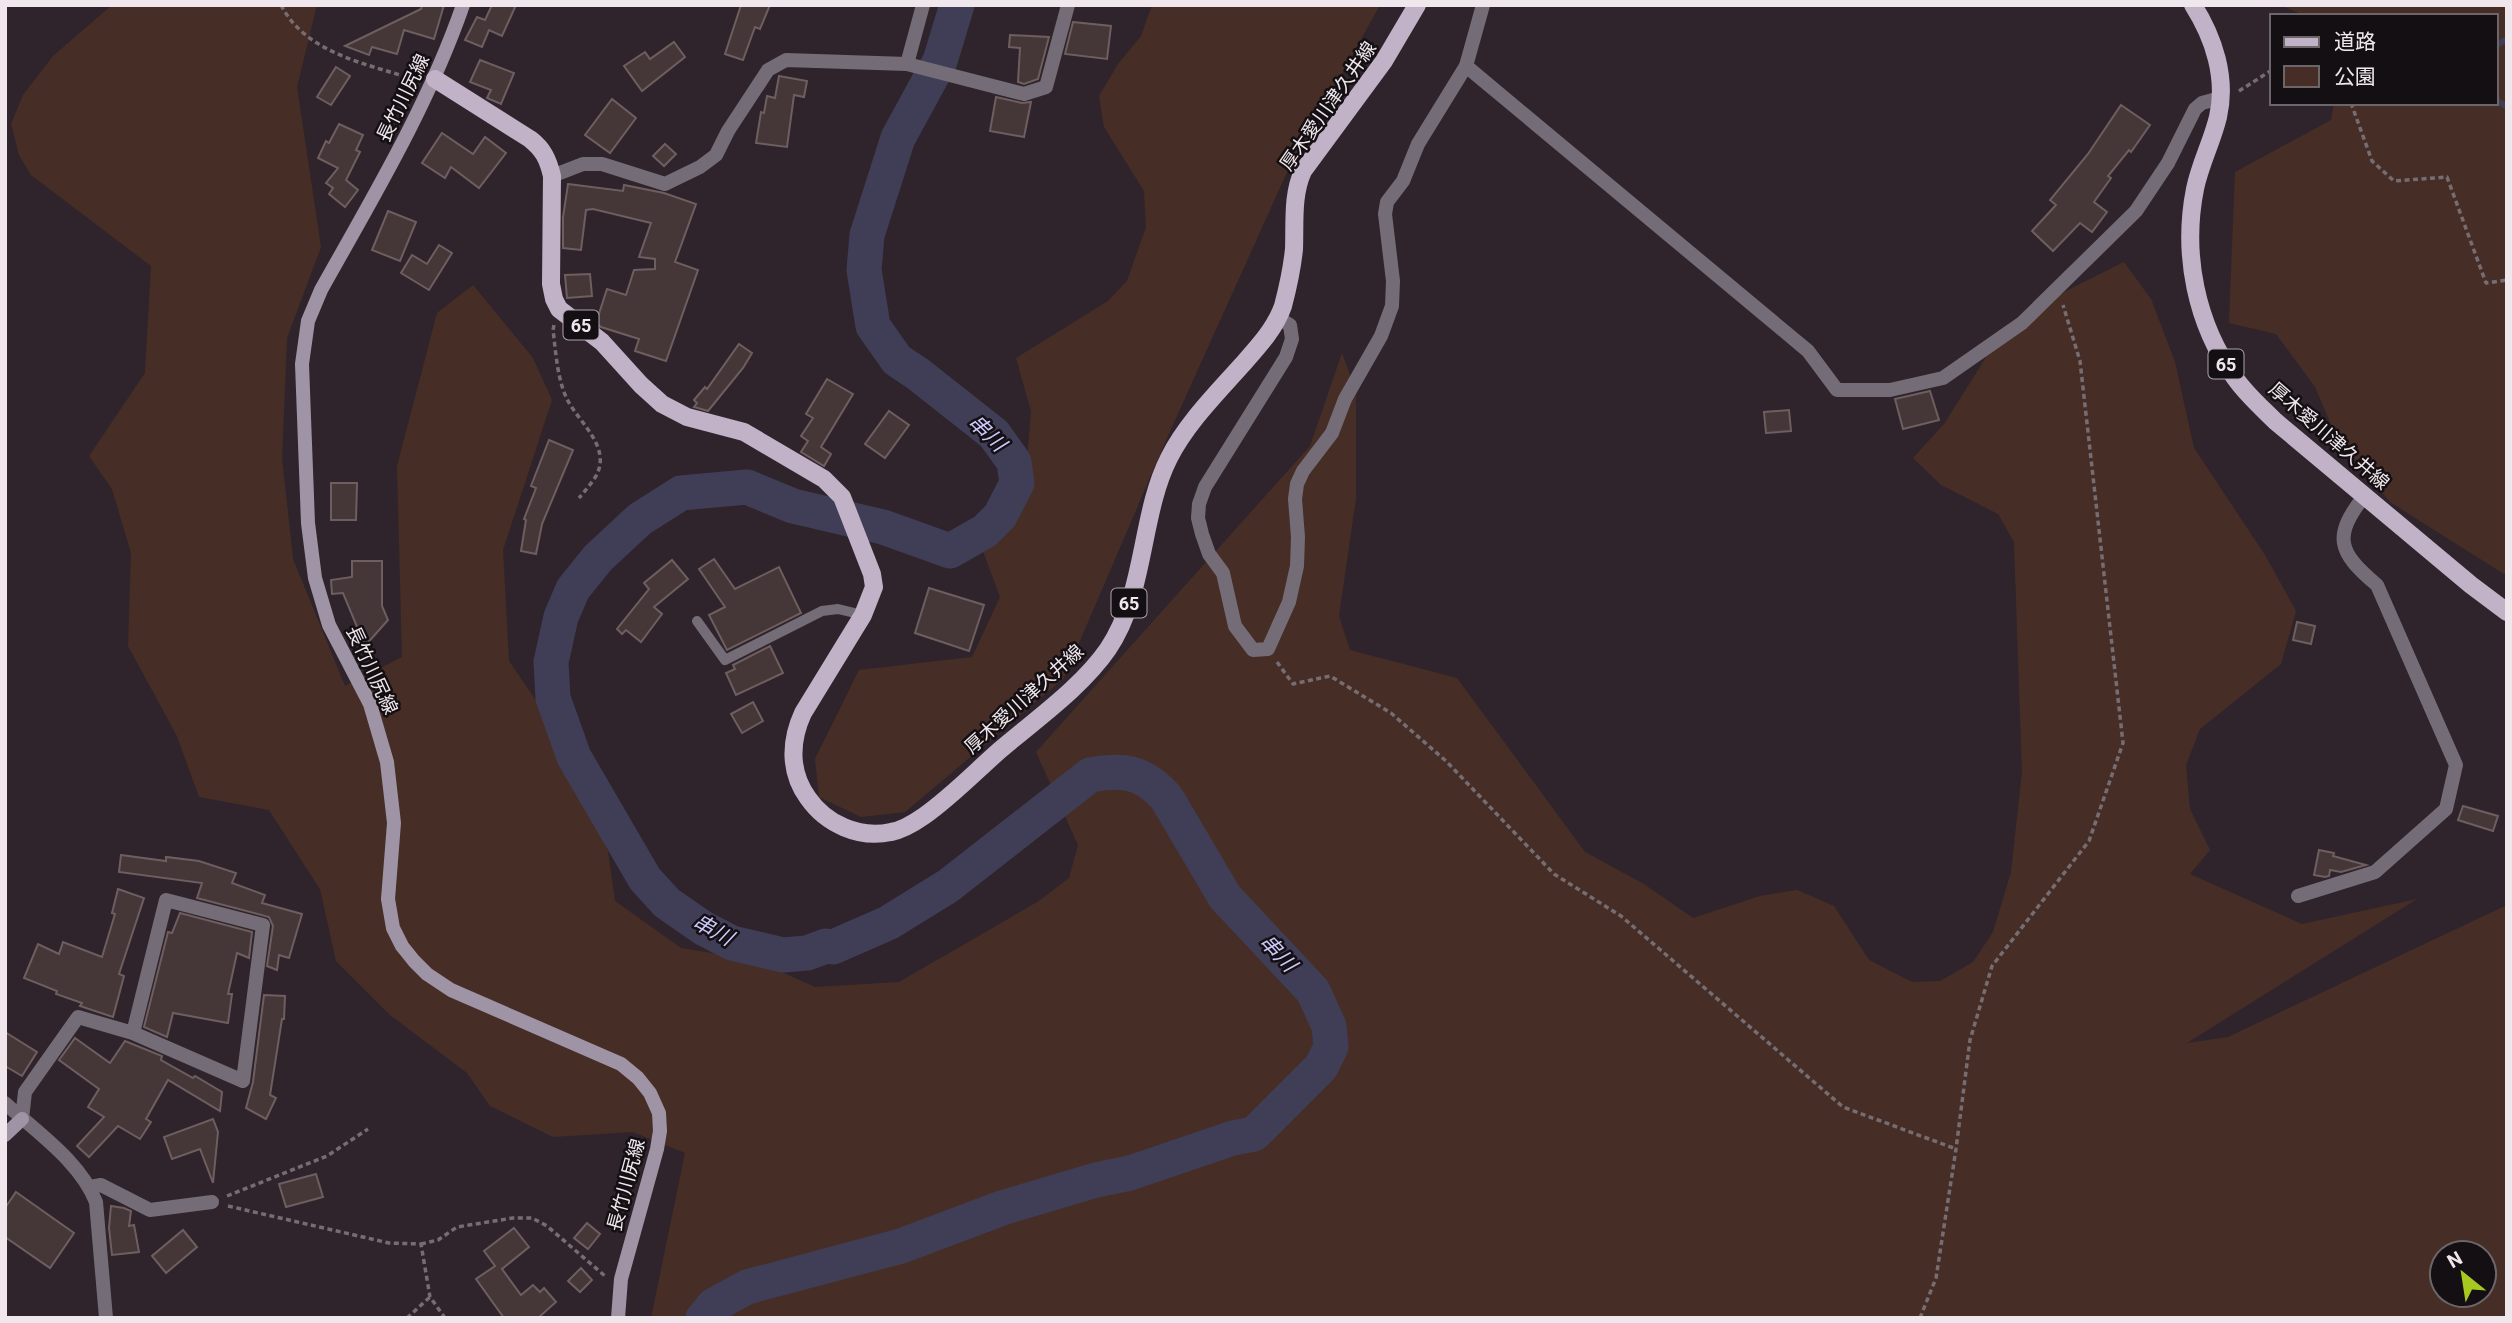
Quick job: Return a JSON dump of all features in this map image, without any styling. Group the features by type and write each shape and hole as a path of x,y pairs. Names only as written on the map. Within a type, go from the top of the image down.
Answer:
{"main road":[{"name":"長竹川尻線","path":"463,5 435,79 408,135 321,290 308,321 302,364 311,557 317,588 329,625 363,689 383,743 394,823 388,900 393,928 402,946 427,974 451,990 621,1064 638,1078 655,1102 659,1113 657,1149 621,1279 618,1318"},
{"name":"厚木愛川津久井線","path":"559,309 603,342 641,385 662,404 687,417 744,432 824,479 842,496 872,574 874,587 863,615 824,677 797,727 793,756 795,771 802,790 812,803 836,823 860,832 890,832 914,823 937,807 1082,678 1109,648 1134,589 1168,458 1201,411 1255,350 1278,318 1291,274 1297,185 1303,171 1384,61 1417,5"},
{"name":"厚木愛川津久井線","path":"2193,5 2214,46 2220,98 2218,117 2202,163 2191,213 2192,266 2196,295 2207,331 2219,355 2246,392 2275,421 2507,612"},
{"name":"65","path":"435,79 534,142 547,159 552,176 552,290 559,309"},
{"path":"5,1135 22,1119"}],"street":[{"path":"907,64 923,5"},
{"path":"552,176 583,164 602,164 665,184 700,167 716,155 728,131 768,70 786,60 907,64 1024,93 1046,87 1068,5"},
{"path":"1278,318 1290,325 1292,332 1286,357 1205,487 1199,504 1198,518 1209,555 1223,573 1235,626 1253,650 1268,649 1289,602 1297,566 1297,484 1303,471 1332,433 1345,399 1381,336 1392,306 1393,281 1385,214 1387,202 1403,181 1418,144 1466,66 1483,5"},
{"path":"1466,66 1808,351 1837,390 1890,390 1942,378 2022,323 2136,211 2168,163 2195,109 2202,103 2220,98"},
{"path":"2298,896 2375,872 2446,808 2456,765 2377,585 2356,567 2343,542 2348,516 2365,495"},
{"path":"22,1119 25,1093 78,1017 133,1033 243,1081 263,925 166,900 133,1033"},
{"path":"5,1103 72,1164 90,1186 96,1202 106,1318"},
{"path":"90,1186 101,1185 150,1210 212,1202"}],"lane":[{"path":"697,621 725,660 822,611 838,609 863,615"}],"path":[{"path":"282,5 299,31 327,50 420,81 435,79"},
{"path":"2220,98 2238,91 2270,71"},
{"path":"2352,105 2372,162 2394,181 2447,177 2486,283 2507,280"},
{"path":"1920,1318 1936,1278 1970,1040 1992,966 2089,841 2123,743 2080,361 2057,287"},
{"path":"559,309 553,330 561,385 569,402 596,440 600,456 597,474 579,498"},
{"path":"1268,649 1293,684 1330,676 1391,713 1446,761 1555,874 1621,916 1843,1107 1956,1149"},
{"path":"212,1202 327,1156 368,1129"},
{"path":"212,1202 389,1243 421,1244 438,1240 457,1227 513,1218 532,1218 547,1226 605,1276 621,1279"},
{"path":"421,1244 430,1297 445,1318"},
{"path":"407,1318 430,1297"}],"green space":[{"path":"112,5 317,5 297,87 321,247 287,338 282,458 293,559 345,686 402,657 397,466 437,313 473,285 533,358 552,400 503,550 509,661 555,728 608,851 615,901 681,948 755,960 815,987 899,982 1039,901 1069,878 1078,845 1036,752 1310,446 1342,353 1356,391 1356,498 1339,616 1350,650 1457,678 1585,852 1644,884 1693,918 1760,896 1797,890 1834,906 1869,960 1912,982 1940,981 1973,962 1993,932 2011,872 2022,772 2014,542 1998,514 1941,485 1913,458 1944,424 1995,343 2046,301 2124,262 2151,299 2175,362 2194,448 2265,555 2296,611 2281,664 2200,729 2186,765 2190,809 2210,850 2190,874 2302,924 2417,899 2187,1043 2228,1037 2507,905 2507,1318 651,1318 685,1153 633,1132 553,1137 490,1106 467,1073 390,1015 336,961 320,889 269,810 199,797 177,736 128,646 131,553 112,489 89,456 145,373 151,266 31,175 19,155 11,124 23,95 53,56"},
{"path":"1152,5 1380,5 1288,170 1167,438 1064,678 905,812 861,817 819,797 815,759 859,670 972,657 1000,597 977,535 1027,463 1031,411 1016,358 1108,301 1127,281 1146,227 1144,191 1104,127 1099,96 1118,64 1141,36"},
{"path":"2281,5 2507,5 2507,576 2390,502 2336,436 2315,387 2276,334 2229,323 2235,172 2331,120 2334,105 2498,105 2498,14 2301,14"}],"building":[{"path":"422,5 444,5 434,39 404,30 397,54 372,47 369,55 345,46 421,9"},
{"path":"492,5 516,5 502,36 489,30 482,47 465,40 477,17 485,20"},
{"path":"741,5 770,5 760,29 755,27 743,60 725,54"},
{"path":"1073,22 1111,26 1107,59 1065,54"},
{"path":"1010,35 1049,37 1038,79 1024,84 1018,82 1020,48 1009,47"},
{"path":"674,42 685,57 642,91 624,66 645,52 650,59"},
{"path":"480,60 514,73 501,104 487,98 491,90 470,82"},
{"path":"336,67 350,76 331,105 317,97"},
{"path":"779,76 807,81 804,97 794,95 787,147 756,143 761,112 764,113 767,96 775,98"},
{"path":"996,97 1022,103 1031,102 1024,137 990,131"},
{"path":"612,99 636,118 610,153 585,135"},
{"path":"2121,105 2150,125 2131,152 2129,150 2108,176 2111,178 2094,202 2107,212 2092,232 2080,223 2053,251 2032,231 2056,205 2050,200 2088,154"},
{"path":"339,124 363,135 356,150 360,152 346,180 358,190 345,207 329,194 333,188 326,183 338,168 318,158 326,141 329,143"},
{"path":"442,133 473,154 485,137 506,153 479,188 451,167 445,178 422,163"},
{"path":"665,144 676,154 664,166 653,156"},
{"path":"568,184 623,191 624,185 664,193 696,204 675,262 698,270 666,361 635,351 639,339 596,323 607,289 626,295 634,270 655,269 655,259 639,257 651,223 593,209 586,210 581,250 563,248 563,217"},
{"path":"388,211 416,222 400,261 372,250"},
{"path":"439,245 452,253 429,290 401,273 412,255 427,264"},
{"path":"590,274 592,296 567,298 565,275"},
{"path":"739,344 752,353 743,368 708,411 694,407 697,403 694,400 705,387 707,389"},
{"path":"827,379 853,394 821,447 831,454 824,466 801,452 808,441 801,436 813,418 806,414"},
{"path":"1930,391 1939,420 1903,429 1895,399"},
{"path":"1789,410 1791,431 1766,433 1764,412"},
{"path":"889,411 909,425 885,458 865,444"},
{"path":"549,440 573,450 542,524 536,554 521,551 524,519 536,488 531,486"},
{"path":"331,483 357,483 356,520 331,520"},
{"path":"714,559 735,589 779,567 801,613 727,650 709,615 725,607 699,569"},
{"path":"672,560 688,579 654,607 662,614 641,642 626,630 622,634 617,629 649,589 644,583"},
{"path":"352,561 382,561 382,606 388,620 365,646 343,593 332,594 331,580 352,577"},
{"path":"929,588 984,605 969,651 915,633"},
{"path":"2297,622 2315,626 2311,644 2293,640"},
{"path":"770,646 783,673 736,695 726,673 735,669 733,665"},
{"path":"753,702 763,721 742,733 731,714"},
{"path":"2463,806 2498,816 2493,831 2458,820"},
{"path":"2319,850 2366,865 2341,872 2330,870 2329,876 2325,877 2314,875"},
{"path":"121,855 166,861 166,857 199,861 236,873 232,883 265,895 262,903 302,914 289,958 279,955 277,970 267,966 273,926 269,917 197,898 202,883 119,872"},
{"path":"118,889 144,898 119,974 124,976 113,1017 80,1006 82,1003 24,978 38,944 59,954 63,942 102,957 115,914 112,913"},
{"path":"180,913 252,932 249,958 237,953 228,994 232,994 228,1023 173,1013 167,1037 144,1027 168,932 172,933"},
{"path":"264,995 285,996 284,1019 270,1095 276,1098 266,1119 246,1108 253,1082"},
{"path":"5,1032 37,1052 22,1076 5,1066"},
{"path":"75,1038 110,1063 125,1041 162,1056 161,1060 222,1092 220,1111 168,1080 146,1119 151,1122 140,1139 118,1126 89,1157 77,1146 104,1117 88,1107 99,1089 59,1060"},
{"path":"213,1119 218,1132 213,1183 200,1149 172,1159 164,1137"},
{"path":"316,1174 323,1197 286,1207 279,1184"},
{"path":"16,1192 74,1233 50,1268 5,1237 5,1208"},
{"path":"111,1206 131,1211 129,1226 134,1225 139,1252 112,1255 109,1228"},
{"path":"587,1223 600,1234 588,1249 574,1238"},
{"path":"514,1228 529,1247 502,1269 521,1295 533,1285 540,1292 544,1288 556,1302 538,1318 504,1318 476,1279 495,1266 484,1251"},
{"path":"183,1230 197,1247 166,1273 152,1256"},
{"path":"581,1268 592,1280 580,1292 568,1281"}],"waterway":[{"name":"串川","path":"703,1318 714,1305 747,1287 901,1246 1002,1208 1096,1180 1130,1173 1233,1138 1254,1134 1321,1067 1331,1047 1329,1026 1313,991 1225,897 1166,797 1140,777 1122,772 1090,775 948,886 888,923 833,947 783,955 732,943 703,928 667,903 645,879 574,757 553,698 551,662 561,617 573,589 598,558 640,519 681,493 747,487 793,506 883,527 950,551 985,531 1000,516 1017,483 1014,462 994,434 897,360 873,326 864,270 867,235 898,138 940,61 957,5"},
{"path":"2498,44 2507,39"},
{"path":"2498,101 2507,107"}]}
